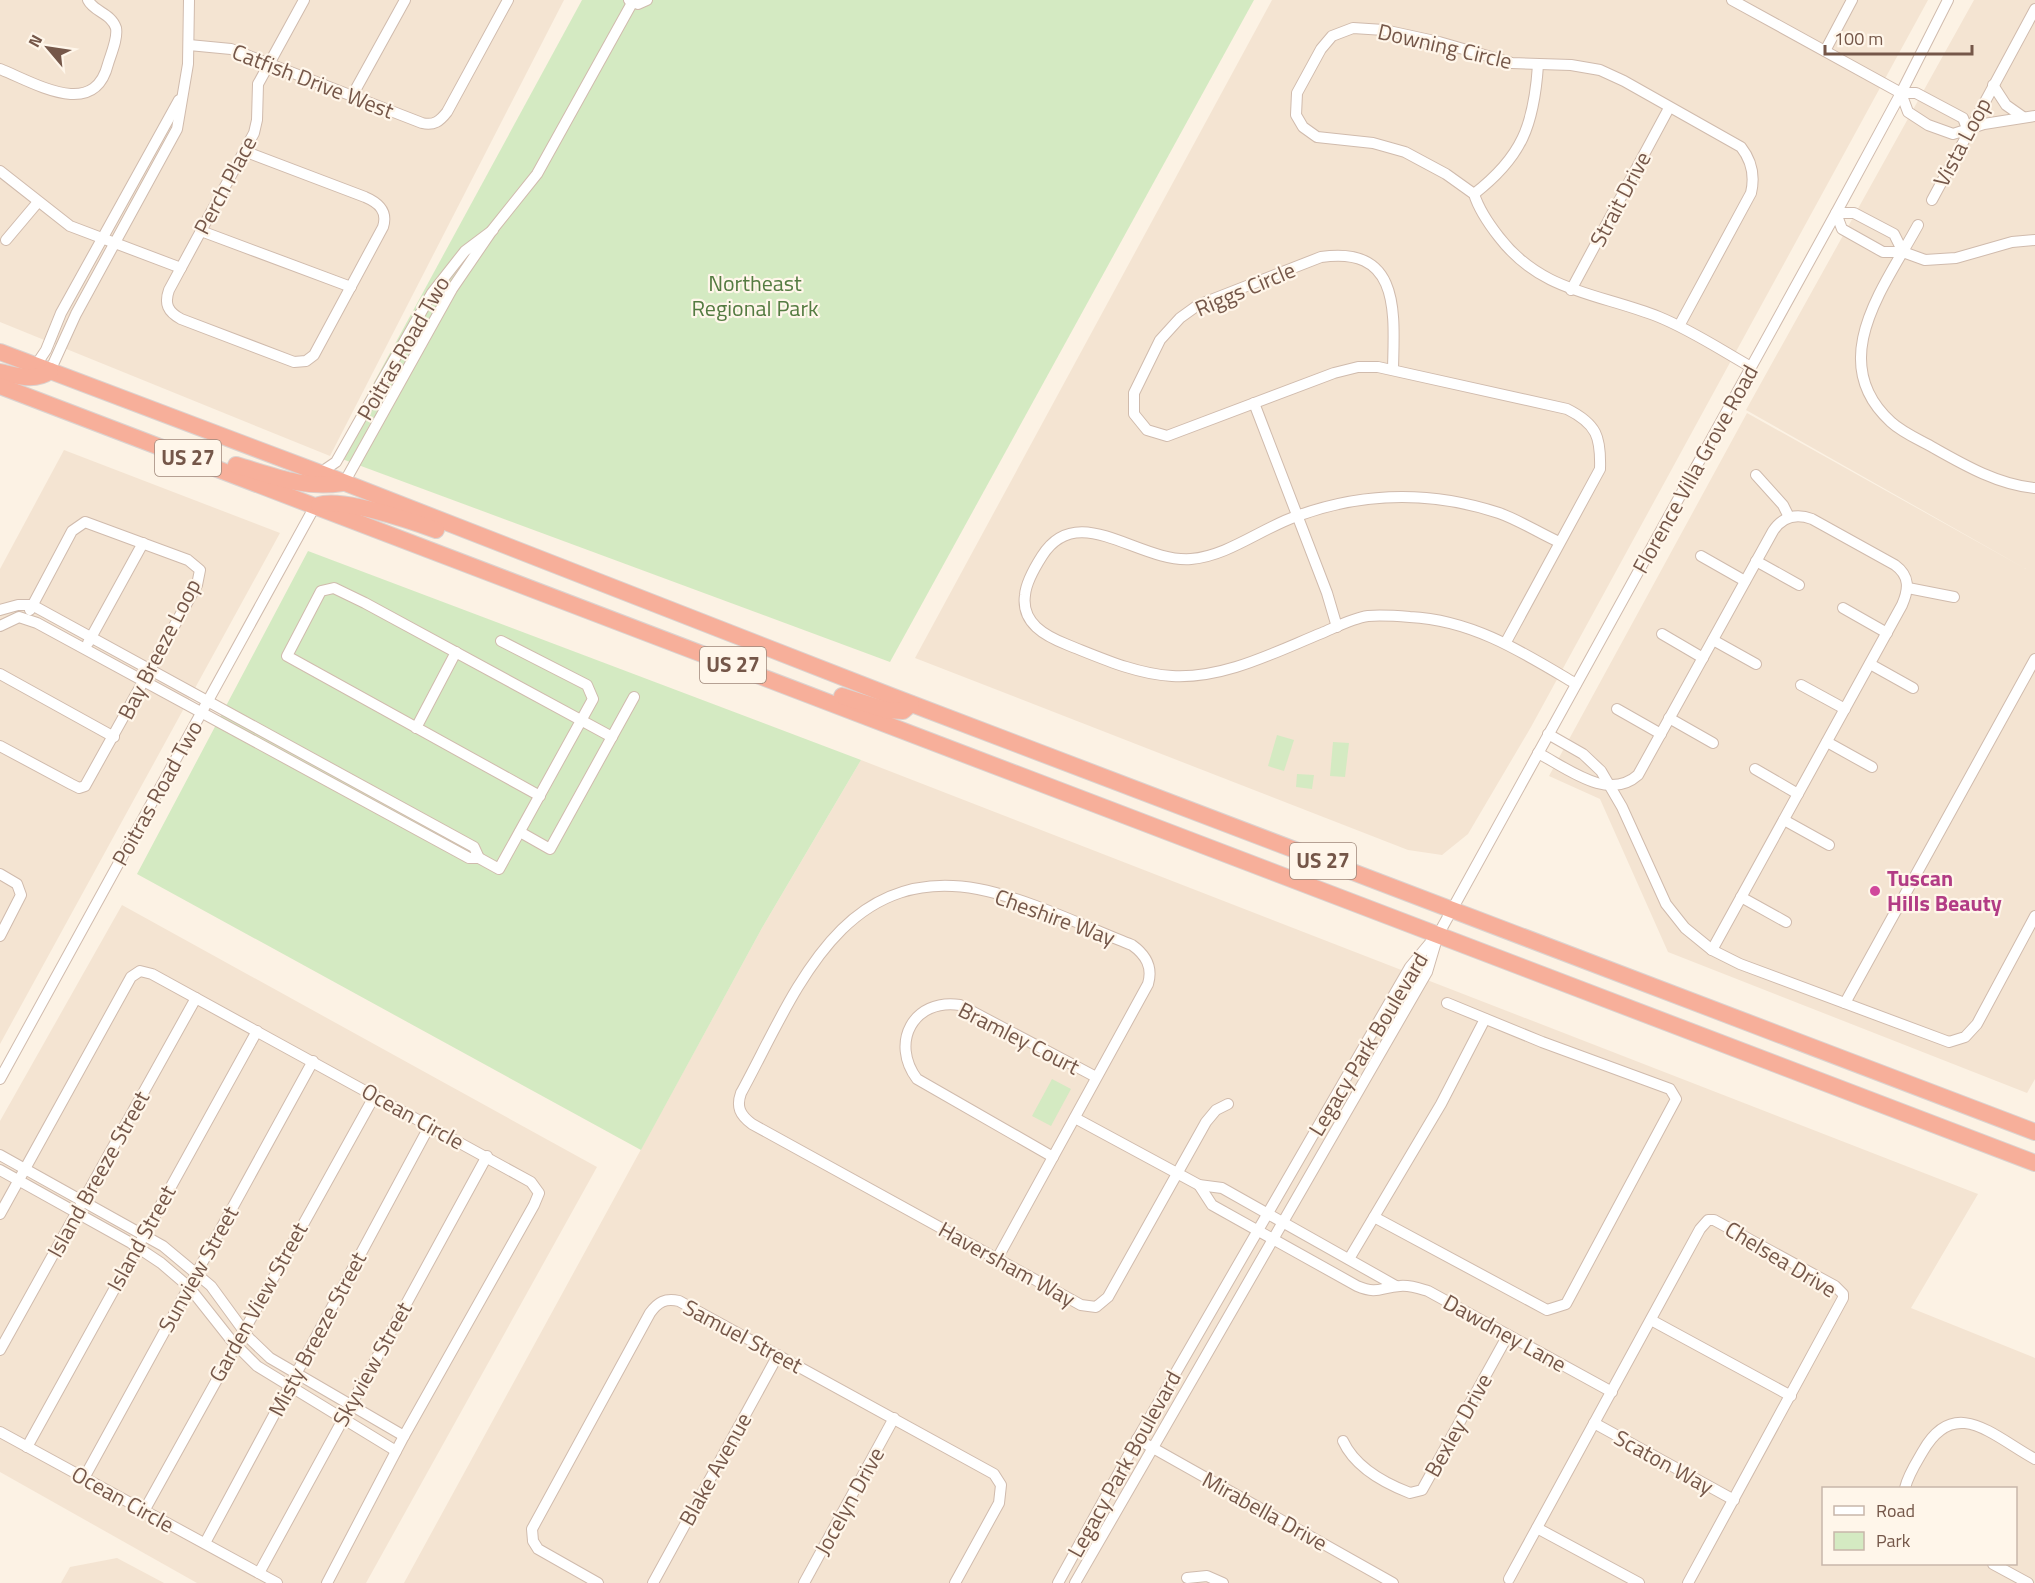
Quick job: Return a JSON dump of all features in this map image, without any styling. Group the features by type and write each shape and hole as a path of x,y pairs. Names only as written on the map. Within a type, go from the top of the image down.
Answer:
{"highway":[{"name":"US 27","path":"0,352 320,473 911,704 2035,1132"},
{"path":"0,372 25,377 41,377 43,368"},
{"name":"US 27","path":"0,386 1438,935 2031,1158"},
{"path":"112,429 140,431 216,460 292,483 312,486 344,483"},
{"path":"315,506 327,502 349,505 421,525 521,562 545,561"},
{"path":"724,661 752,666 816,689 886,710 903,711 911,704"}],"street":[{"path":"0,69 64,94 77,96 89,93 105,76 117,31 111,18 88,0"},
{"path":"43,368 71,323 175,134 180,118 181,97 187,72 189,0"},
{"name":"Perch Place","path":"304,0 258,84 256,127 167,295 168,308 181,319 294,362 306,361 314,355 351,287"},
{"path":"352,96 405,0"},
{"name":"Catfish Drive West","path":"189,45 225,47 422,123 436,123 447,112 508,0"},
{"name":"Poitras Road Two","path":"344,483 452,289 493,229 537,174 631,1 638,4 647,0"},
{"path":"1732,0 1901,93 1916,93 1963,118 1968,130"},
{"path":"1825,51 1852,0"},
{"name":"Florence Villa Grove Road","path":"1438,935 1836,213 1948,0"},
{"name":"Vista Loop","path":"1932,200 2035,9"},
{"name":"Downing Circle","path":"1679,326 1750,198 1753,173 1745,153 1732,141 1600,70 1571,65 1512,63 1439,42 1395,33 1353,28 1338,32 1326,42 1300,87 1296,99 1296,115 1302,127 1311,134 1324,138 1373,143 1405,152 1446,174 1474,194 1482,213 1514,255 1542,277 1571,290 1632,307 1679,326 1751,367"},
{"path":"1474,194 1502,170 1523,141 1534,108 1538,65"},
{"name":"Vista Loop","path":"1993,85 2006,105 2023,117"},
{"path":"1901,93 1908,112 1928,125 1953,134 1984,124 2035,116"},
{"path":"43,368 101,240 181,97"},
{"name":"Strait Drive","path":"1571,290 1669,108"},
{"path":"201,231 351,287 384,227 385,218 382,208 365,197 244,151"},
{"path":"0,171 65,223 101,240 115,242 181,268"},
{"path":"6,240 38,202"},
{"path":"1903,252 1894,234 1854,213 1836,213 1842,229 1883,252 1903,252 1934,261 2035,240"},
{"path":"1918,225 1870,314 1861,339 1861,368 1871,396 1879,410 1899,429 1957,461 1998,479 2035,488"},
{"name":"Poitras Road Two","path":"320,473 336,462 441,281 465,251 493,229"},
{"name":"Riggs Circle","path":"1393,370 1394,304 1389,287 1379,272 1356,258 1339,255 1322,257 1198,305 1180,318 1160,340 1134,393 1134,414 1147,430 1167,436 1344,369 1378,367 1567,410 1586,419 1601,442 1600,469 1506,642"},
{"path":"1254,404 1327,593 1337,627"},
{"path":"1756,474 1783,505 1789,517"},
{"path":"1559,542 1501,514 1442,499 1394,496 1365,499 1296,516 1212,553 1191,559 1157,556 1088,531 1067,532 1057,538 1041,559 1026,589 1024,600 1027,616 1046,635 1105,659 1155,674 1202,674 1265,656 1367,616 1413,617 1460,626 1506,642 1576,684"},
{"name":"Poitras Road Two","path":"0,1079 315,506"},
{"path":"1538,753 1596,783 1609,786 1626,783 1638,775 1776,526 1789,517 1812,519 1895,565 1906,577 1908,588 1887,633 1712,950"},
{"name":"Bay Breeze Loop","path":"0,746 82,788 91,780 197,585 200,570 188,560 90,523 80,524 72,531 32,606"},
{"path":"85,649 143,543"},
{"path":"1701,556 1745,581"},
{"path":"1756,561 1799,585"},
{"path":"540,796 287,656 321,591 334,588 612,737"},
{"path":"1908,588 1954,597"},
{"path":"0,610 18,604 32,606 92,637 474,847 479,858"},
{"path":"25,618 32,606"},
{"path":"1843,608 1887,633"},
{"path":"0,626 13,618 25,618 406,825 469,858 479,858 499,869 593,699 587,685 501,641"},
{"path":"1662,634 1703,658"},
{"path":"1713,640 1756,664"},
{"path":"416,728 456,652"},
{"path":"1845,1003 2035,659"},
{"path":"1870,664 1913,688"},
{"path":"0,674 114,736"},
{"path":"1801,685 1845,709"},
{"path":"520,832 550,849 634,697"},
{"path":"1617,709 1661,734"},
{"path":"1670,718 1713,743"},
{"path":"1548,734 1590,759 1601,771 1622,807 1666,904 1685,928 1712,950 1740,964 1949,1042 1959,1041 1977,1024 2035,916"},
{"path":"1827,742 1872,767"},
{"path":"1755,769 1798,794"},
{"path":"406,825 412,813"},
{"path":"1784,820 1829,845"},
{"path":"0,874 17,884 21,895 0,936"},
{"name":"Cheshire Way","path":"739,1111 738,1102 741,1093 811,964 829,940 852,920 878,903 908,892 938,887 966,887 1004,896 1132,945 1143,954 1150,968 1148,984 997,1259"},
{"path":"1741,897 1786,922"},
{"name":"Legacy Park Boulevard","path":"1058,1583 1137,1439 1410,967 1438,935"},
{"name":"Legacy Park Boulevard","path":"1075,1583 1427,972 1438,935"},
{"name":"Ocean Circle","path":"0,1214 131,977 140,970 152,974 313,1061 531,1182 539,1193 404,1436 327,1583"},
{"name":"Island Breeze Street","path":"0,1350 196,998"},
{"path":"1374,1217 1547,1310 1566,1304 1676,1099 1670,1089 1542,1042 1447,1003"},
{"name":"Bramley Court","path":"1053,1157 917,1079 910,1070 904,1051 908,1031 920,1014 929,1008 939,1004 960,1005 1096,1077"},
{"path":"1349,1259 1441,1104 1485,1019"},
{"name":"Island Street","path":"27,1446 257,1031"},
{"name":"Sunview Street","path":"84,1478 313,1061"},
{"name":"Garden View Street","path":"144,1511 234,1345 375,1095"},
{"name":"Haversham Way","path":"739,1111 752,1124 997,1259 1081,1305 1096,1307 1108,1298 1206,1122 1216,1110 1228,1104"},
{"path":"1075,1118 1199,1185"},
{"name":"Misty Breeze Street","path":"205,1544 430,1125"},
{"path":"0,1155 163,1246 211,1286 243,1329 270,1358 295,1375 404,1436"},
{"name":"Skyview Street","path":"259,1573 487,1156"},
{"path":"0,1170 136,1246 161,1263 189,1287 234,1345 257,1366 396,1451"},
{"name":"Dawdney Lane","path":"1199,1185 1222,1188 1396,1286"},
{"name":"Dawdney Lane","path":"1199,1185 1212,1205 1364,1289 1379,1292 1396,1286 1410,1285 1428,1291 1612,1392"},
{"name":"Chelsea Drive","path":"1509,1579 1700,1229 1708,1220 1719,1222 1835,1286 1843,1294 1842,1304 1688,1583"},
{"name":"Samuel Street","path":"598,1583 538,1549 533,1541 532,1529 655,1305 663,1300 679,1301 989,1471 1001,1485 999,1503 955,1583"},
{"path":"1651,1320 1791,1396"},
{"name":"Bexley Drive","path":"1343,1441 1353,1458 1367,1470 1410,1493 1422,1490 1508,1335"},
{"name":"Blake Avenue","path":"653,1583 778,1355"},
{"name":"Jocelyn Drive","path":"804,1583 894,1418"},
{"path":"1906,1487 1930,1438 1942,1426 1950,1422 1973,1425 2035,1459"},
{"name":"Scaton Way","path":"1594,1423 1734,1500"},
{"name":"Ocean Circle","path":"0,1432 277,1583"},
{"name":"Mirabella Drive","path":"1137,1439 1393,1583"},
{"path":"1537,1528 1639,1583"},
{"path":"1997,1565 2028,1583"},
{"path":"1187,1578 1207,1576 1223,1583"}],"shaded area":[{"path":"0,0 564,0 330,456 0,322"},
{"path":"1272,0 1928,0 1531,727 1468,834 1442,855 1408,850 915,658"},
{"path":"1974,0 2035,0 2035,1079 2027,1093 1668,952 1600,799 1549,776 1747,413 2026,569 1746,410"},
{"path":"64,450 280,533 0,1044 0,569"},
{"path":"861,760 1978,1194 1911,1308 2035,1358 2035,1583 404,1583 762,928"},
{"path":"122,905 597,1167 366,1583 197,1583 0,1472 0,1121"},
{"path":"117,1558 164,1583 61,1583 70,1567"}],"green space":[{"name":"Northeast Regional Park","path":"582,0 1254,0 890,662 334,456"},
{"path":"308,551 861,760 762,928 641,1150 137,874"},
{"path":"1277,735 1294,740 1284,771 1268,766"},
{"path":"1333,742 1349,743 1345,777 1330,776"},
{"path":"1297,774 1314,775 1312,789 1296,787"},
{"path":"1052,1079 1071,1089 1051,1126 1032,1116"}],"place":[{"name":"Tuscan Hills Beauty","path":"1875,891"}]}
